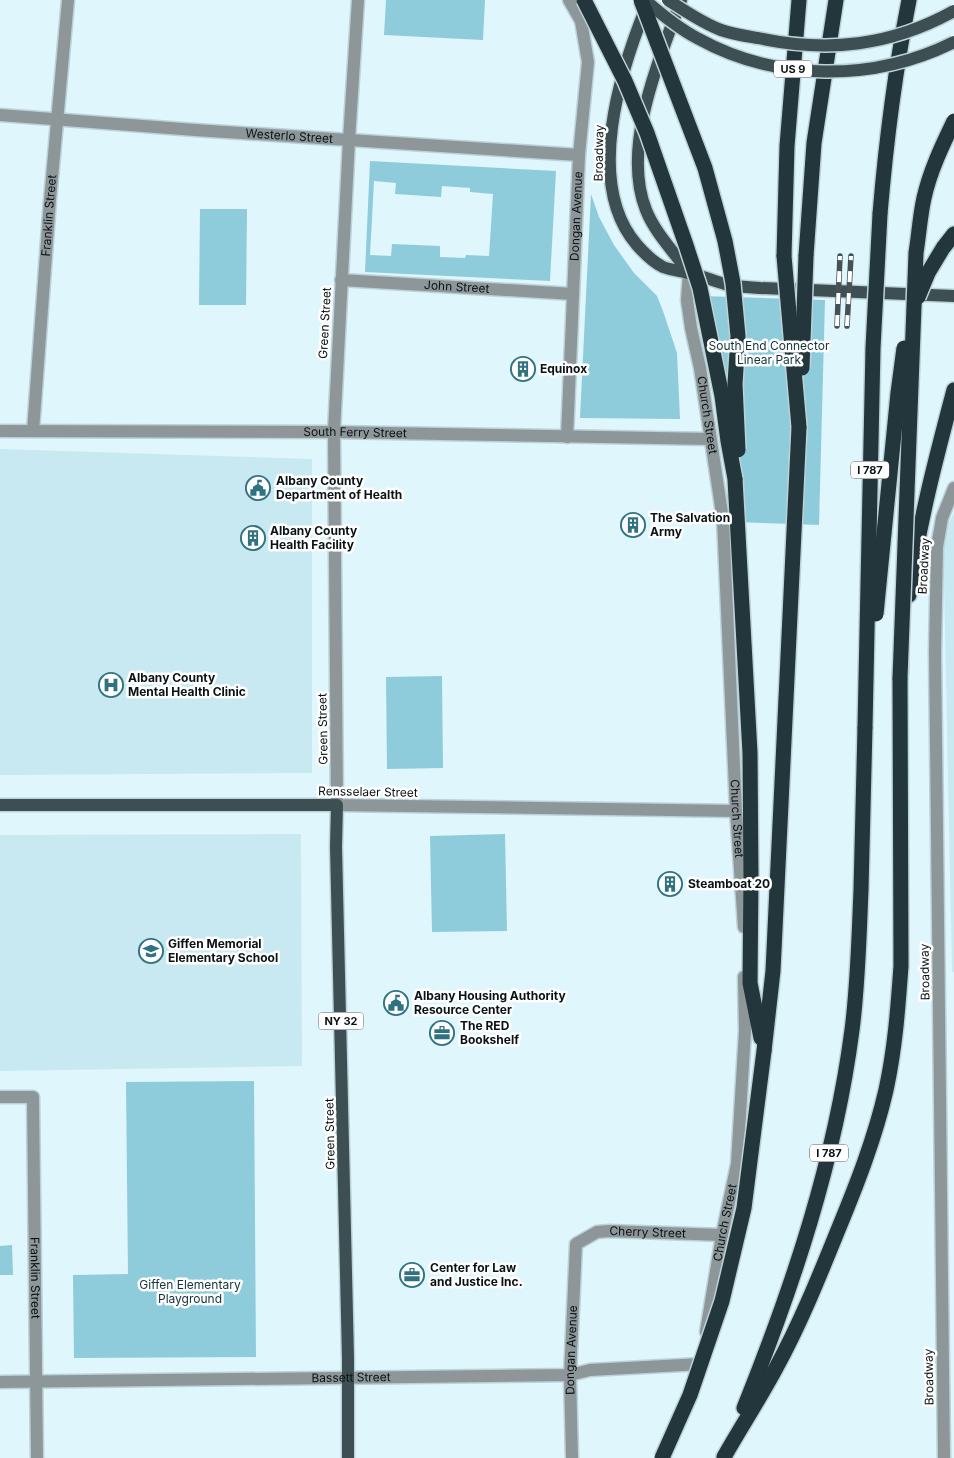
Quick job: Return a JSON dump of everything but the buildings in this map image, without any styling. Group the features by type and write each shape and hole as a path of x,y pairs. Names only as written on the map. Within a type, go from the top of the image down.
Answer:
{"highway":[{"path":"584,0 625,81 660,165 684,236 700,288 722,396 736,479"},
{"path":"641,0 705,168 726,241 733,282 738,336 735,384 738,446 736,479 750,753 750,983 764,1052"},
{"path":"799,0 787,146 784,256 799,427"},
{"path":"662,1458 690,1395 724,1292 744,1208 764,1052 773,971 806,256 814,143 836,0"},
{"name":"I 787","path":"724,1457 762,1363 801,1254 826,1169 845,1076 852,1029 856,984 865,727 872,348 880,214 891,104 910,0"},
{"path":"724,1457 776,1370 808,1302 863,1165 877,1124 886,1088 898,1015 900,966 900,678 916,253 921,214 928,183 954,121"},
{"path":"865,727 906,338 919,296 932,265 954,234"},
{"path":"900,678 914,558 930,480 954,390"}],"main road":[{"name":"US 9","path":"647,0 678,26 712,46 748,60 795,70 837,72 870,69 919,57 954,42"},
{"name":"Broadway","path":"647,0 620,81 614,111 610,177 616,206 624,227 631,238 649,257 663,267 730,285 951,297"},
{"path":"668,0 700,20 721,30 807,46 861,43 888,37 929,24 954,11"},
{"path":"681,0 651,87 640,135 637,167 640,192 649,216 689,273"},
{"name":"Rensselaer Street","path":"0,804 337,805"},
{"name":"Green Street","path":"337,805 348,1458"}],"street":[{"name":"Franklin Street","path":"33,431 68,0"},
{"name":"Green Street","path":"337,805 334,432 358,0"},
{"name":"Dongan Avenue","path":"567,437 580,155 588,62 582,21 569,0"},
{"name":"Westerlo Street","path":"0,115 580,155"},
{"name":"Church Street","path":"689,273 687,300 700,368 722,520 736,811 744,930 745,1031 737,1164 722,1235 701,1364"},
{"name":"John Street","path":"341,280 573,294"},
{"name":"South Ferry Street","path":"0,431 334,432 710,439"},
{"name":"Broadway","path":"944,1458 935,644 937,547 942,518 954,488"},
{"name":"Rensselaer Street","path":"337,805 736,811"},
{"name":"Franklin Street","path":"0,1097 34,1097 37,1458"},
{"name":"Cherry Street","path":"576,1244 597,1232 609,1231 722,1235"},
{"name":"Dongan Avenue","path":"572,1458 570,1376 574,1254 576,1244"},
{"name":"Bassett Street","path":"0,1382 570,1376 590,1370 701,1364"}],"shaded area":[{"path":"0,449 312,459 312,773 0,775"},
{"path":"954,513 954,972 952,972 943,533"},
{"name":"Giffen Memorial Elementary School","path":"301,834 302,1066 0,1071 0,835"}],"green space":[{"path":"386,0 485,0 483,40 384,35"},
{"path":"370,161 556,171 550,281 365,272","holes":["374,181 396,183 395,194 441,197 442,186 470,188 470,192 493,194 489,256 466,255 465,258 440,257 440,246 392,244 391,256 370,255"]},
{"path":"591,194 599,217 614,245 634,273 657,296 663,311 677,353 680,419 580,418"},
{"path":"200,209 247,209 246,305 199,305"},
{"name":"South End Connector Linear Park","path":"702,296 825,300 819,525 735,522"},
{"path":"442,676 443,768 387,769 386,677"},
{"path":"505,834 507,931 432,932 430,836"},
{"name":"Giffen Elementary Playground","path":"254,1081 256,1357 74,1358 73,1275 128,1274 126,1082"},
{"path":"12,1245 13,1275 0,1275 0,1246"}],"railway":[{"path":"837,326 840,256"},
{"path":"847,326 851,256"}],"place":[{"name":"Equinox","path":"523,369"},
{"name":"Albany County Department of Health","path":"258,488"},
{"name":"The Salvation Army","path":"633,525"},
{"name":"Albany County Health Facility","path":"253,538"},
{"name":"Albany County Mental Health Clinic","path":"111,685"},
{"name":"Steamboat 20","path":"670,884"},
{"name":"Giffen Memorial Elementary School","path":"151,951"},
{"name":"Albany Housing Authority Resource Center","path":"396,1003"},
{"name":"The RED Bookshelf","path":"442,1033"},
{"name":"Center for Law and Justice Inc.","path":"412,1275"}]}
